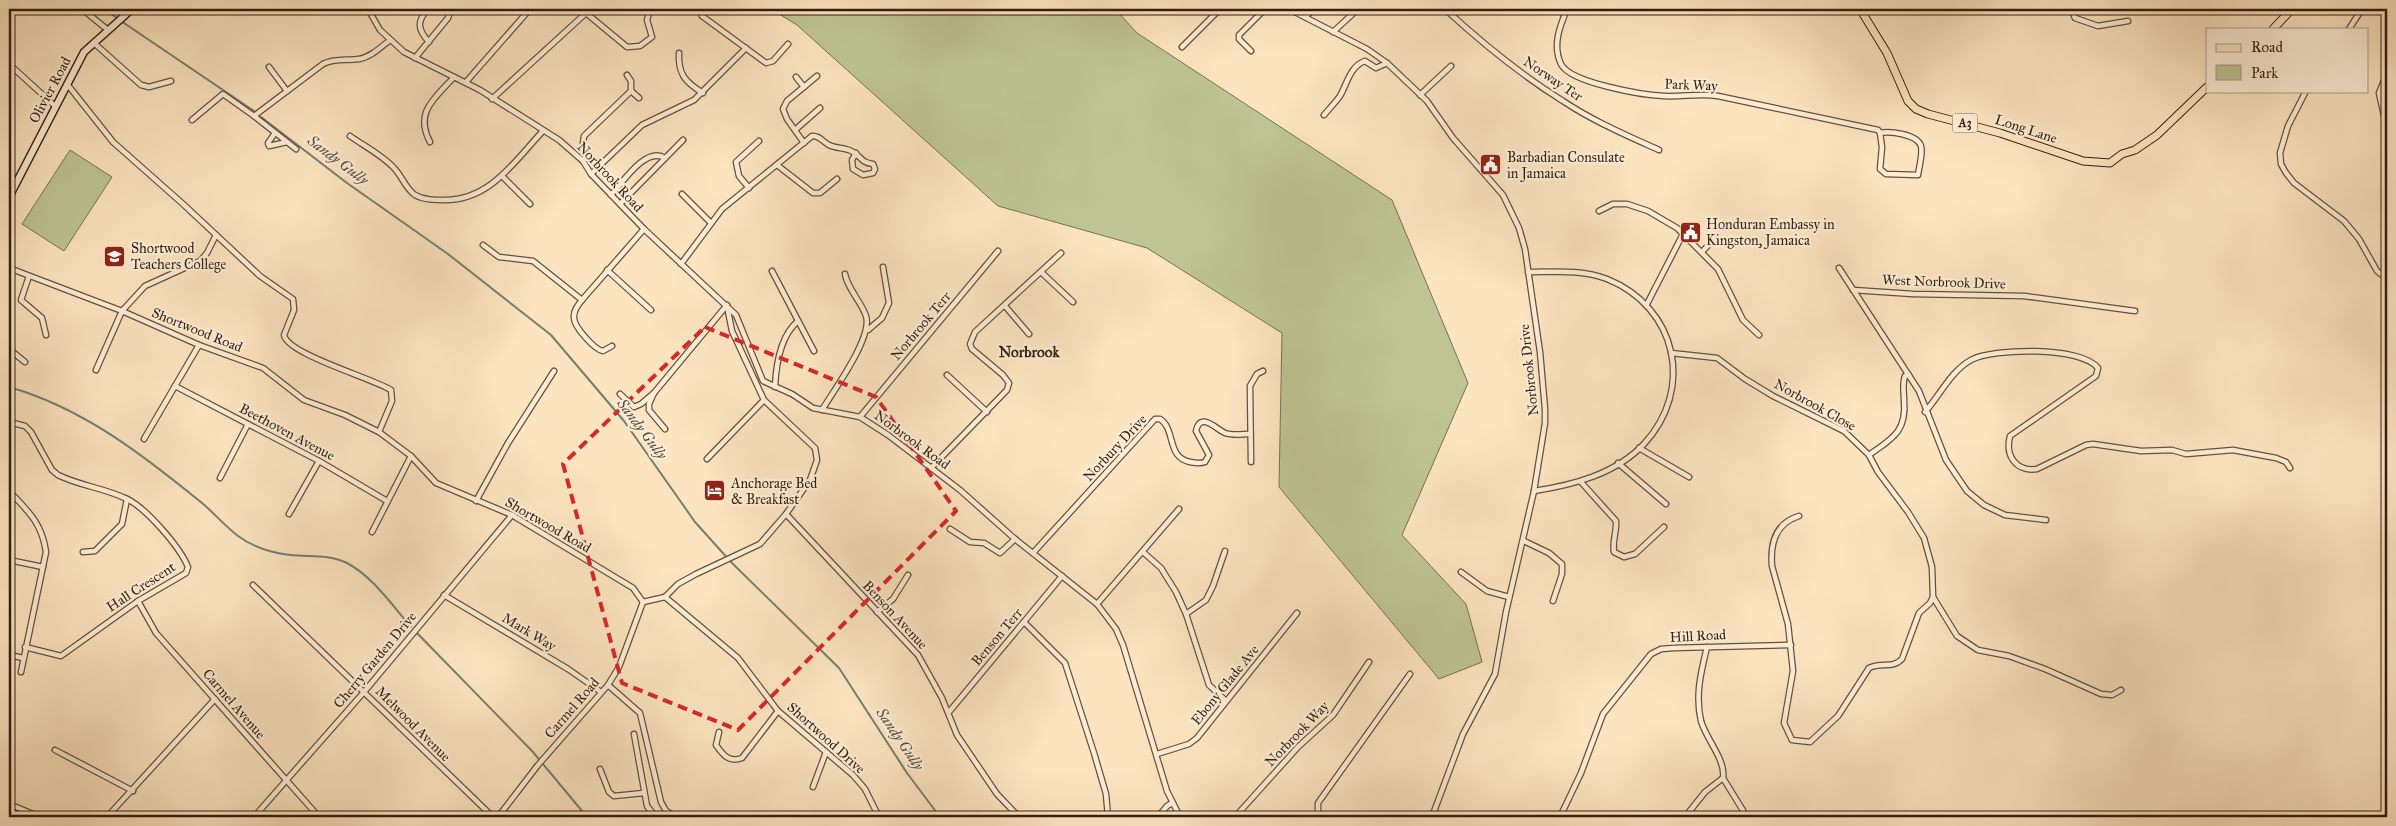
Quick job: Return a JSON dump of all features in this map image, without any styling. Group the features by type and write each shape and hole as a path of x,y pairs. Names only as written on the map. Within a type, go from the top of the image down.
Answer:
{"main road":[{"name":"Long Lane","path":"1860,9 1887,53 1908,101 1916,109 1928,114 2000,133 2083,161 2110,163 2122,154 2135,150 2156,134 2206,88"},
{"path":"2274,28 2292,9"},
{"name":"Olivier Road","path":"9,197 84,52 130,10"}],"street":[{"path":"82,9 110,28"},
{"name":"Norbrook Road","path":"368,9 380,30 390,40 415,58 466,82 542,132 559,140 583,161 591,174 644,229 736,315 760,376 768,385 792,394 813,408 860,416 888,434 1097,604 1111,622 1123,644 1172,804 1180,817"},
{"path":"428,9 421,16 419,26 421,34 428,42"},
{"path":"415,58 448,18 448,9"},
{"path":"466,82 530,9"},
{"path":"492,99 590,9"},
{"path":"586,13 631,48 640,46 652,36 647,20 650,9"},
{"path":"1182,47 1220,9"},
{"path":"1251,51 1239,39 1239,35 1265,9"},
{"name":"Norbrook Drive","path":"1289,9 1367,49 1388,63 1420,95 1453,138 1502,195 1519,228 1528,272 1540,352 1545,409 1545,422 1534,491 1524,541 1509,597 1495,674 1463,734 1432,817"},
{"path":"1305,17 1314,9"},
{"path":"1334,32 1358,9"},
{"name":"Norway Ter","path":"1445,9 1514,66 1563,102 1612,129 1659,150"},
{"name":"Park Way","path":"1567,9 1559,30 1556,48 1561,65 1571,74 1615,88 1664,96 1701,94 1718,96 1878,130 1880,133 1909,136 1917,140 1921,147 1918,175 1886,174 1880,169 1882,147 1880,133"},
{"path":"2071,9 2075,18 2098,26 2128,22"},
{"path":"2350,28 2362,9"},
{"path":"702,16 766,63 773,61 788,44"},
{"path":"254,116 323,64 331,60 361,59 370,56 390,40"},
{"path":"94,43 141,85 149,86 171,81"},
{"path":"591,174 642,125 694,100 703,93 746,48"},
{"path":"679,53 680,73 689,84 703,93"},
{"path":"1324,115 1339,97 1353,69 1360,63 1365,61 1376,68 1388,63"},
{"path":"9,64 55,106"},
{"path":"269,66 287,91"},
{"path":"1420,95 1451,66"},
{"path":"2387,73 2379,93 2387,129"},
{"path":"583,161 588,154 583,144 584,136 631,91 631,81 627,75"},
{"path":"804,143 787,119 783,109 787,101 817,76"},
{"path":"430,142 424,128 425,115 428,107 454,77"},
{"path":"796,77 804,87"},
{"path":"67,84 113,142 260,276 293,300 295,306 284,335 287,343 308,355 391,390 392,402 379,432"},
{"path":"631,91 639,98"},
{"path":"2305,92 2288,126 2280,153 2281,164 2286,174 2294,183 2344,221 2359,239 2377,270 2387,279"},
{"path":"192,120 222,94 296,149"},
{"path":"795,130 820,108"},
{"path":"350,136 388,162 410,191 425,199 461,199 473,196 496,182 542,132"},
{"path":"275,133 268,143 269,146 287,142"},
{"path":"681,264 722,209 815,135 829,145 847,149 856,153 862,161 873,164 875,169 873,173 863,175 853,169 852,160 856,153"},
{"path":"620,204 683,140"},
{"path":"749,188 739,176 736,162 759,141"},
{"path":"611,195 645,157 656,154 665,158"},
{"path":"777,165 813,193 820,193 837,179"},
{"path":"502,176 530,204"},
{"path":"682,194 711,223"},
{"path":"1600,211 1613,204 1627,204 1660,217 1683,234 1718,269 1743,320 1759,335"},
{"path":"612,346 603,351 596,349 576,324 574,313 582,300 644,229"},
{"path":"1647,304 1683,234"},
{"path":"96,370 122,311 145,286 200,261 207,253 216,235"},
{"path":"1702,252 1714,239"},
{"path":"483,245 499,257 533,261 582,300"},
{"name":"Norbrook Terr","path":"860,416 998,251"},
{"path":"932,468 1002,396 1009,383 1004,375 972,350 970,344 976,332 1061,253"},
{"path":"822,410 868,330 882,318 889,303 884,267"},
{"name":"Shortwood Road","path":"9,268 122,311 199,345 263,368 304,400 345,415 379,432 411,456 436,483 512,515 633,588 643,602"},
{"path":"1839,268 1919,391 1925,412 1946,460 1967,491 1984,505 2005,515 2046,520"},
{"path":"608,270 651,310"},
{"path":"772,271 814,351"},
{"path":"1040,272 1073,302"},
{"path":"1528,272 1589,274 1607,279 1626,289 1647,304 1661,325 1671,353 1673,382 1662,420 1639,448 1618,463 1581,482 1534,491"},
{"path":"846,274 847,284 866,313 868,330"},
{"path":"29,276 21,300 42,318 46,335"},
{"name":"West Norbrook Drive","path":"1853,290 1932,295 2024,296 2134,311"},
{"path":"664,429 649,410 649,404 654,394 727,305"},
{"path":"643,602 665,597 678,584 696,574 754,548 786,514 810,480 817,455 811,443 764,400 732,331 727,305"},
{"path":"1005,306 1029,334"},
{"path":"776,387 777,363 780,354 789,331 798,321"},
{"path":"144,439 199,345"},
{"path":"9,349 26,362"},
{"path":"1925,412 1958,369 1972,359 1993,353 2022,350 2063,354 2092,362 2098,368 2098,372 2096,376 2010,436 2008,445 2010,457 2018,466 2028,470 2037,468 2086,445 2093,444 2142,451 2172,450 2186,454 2233,450 2276,458 2286,462 2290,468"},
{"name":"Norbrook Close","path":"1671,353 1717,358 1745,379 1773,396 1844,431 1869,455 1878,472 1908,512 1924,538 1932,567 1933,596"},
{"path":"476,500 508,443 554,371"},
{"path":"1251,462 1250,386 1252,379 1263,371"},
{"path":"947,375 987,412"},
{"path":"1869,455 1889,441 1903,424 1905,413 1903,384 1906,376 1909,375"},
{"name":"Beethoven Avenue","path":"175,386 318,461 387,502"},
{"path":"620,394 634,407 654,394"},
{"path":"707,459 764,400"},
{"name":"Norbury Drive","path":"1033,553 1155,419 1160,419 1165,423 1178,456 1187,462 1200,464 1205,462 1209,455 1207,448 1197,433 1200,423 1208,422 1226,434 1250,434"},
{"name":"Hall Crescent","path":"9,422 25,426 31,432 52,470 58,475 127,499 150,518 185,560 188,567 186,573 138,601 61,656 25,647"},
{"path":"220,478 248,424"},
{"path":"1639,448 1689,477"},
{"path":"372,532 411,456"},
{"path":"290,514 318,461"},
{"path":"1618,463 1666,504"},
{"path":"1581,482 1616,521 1617,526 1612,540 1614,552 1624,557 1635,554 1664,527"},
{"path":"9,491 34,517 44,536 46,552 21,672"},
{"path":"83,552 96,551 122,524 127,499"},
{"path":"1097,604 1179,509"},
{"name":"Benson Avenue","path":"786,514 918,655 930,673 949,712 957,735 997,794 1019,817"},
{"name":"Cherry Garden Drive","path":"254,817 364,692 512,515"},
{"path":"1799,516 1789,519 1779,528 1772,546 1771,557 1773,571 1788,624 1791,645 1793,671 1784,723 1792,740 1810,742 1838,716 1869,668 1877,664 1892,666 1898,664 1902,659 1919,613 1930,603 1933,596"},
{"path":"950,529 970,542 984,543 1000,553 1015,539"},
{"path":"1524,541 1560,559 1562,574 1554,601"},
{"path":"1186,614 1206,600 1225,551"},
{"path":"1143,552 1161,568 1176,592 1186,614 1209,685 1226,701"},
{"path":"9,560 42,567"},
{"path":"1461,572 1487,591 1509,597"},
{"path":"877,612 893,599 908,576"},
{"name":"Benson Terr","path":"949,712 1062,576"},
{"name":"Melwood Avenue","path":"253,585 493,817"},
{"name":"Mark Way","path":"444,595 568,669 601,692"},
{"path":"1933,596 1936,604 1957,636 1978,650 2009,656 2045,669 2101,694 2112,695 2121,690"},
{"name":"Shortwood Drive","path":"665,597 738,658 778,711 859,781 879,817"},
{"name":"Carmel Avenue","path":"138,601 156,633 319,817"},
{"name":"Carmel Road","path":"498,817 546,756 608,685 619,667 643,602"},
{"name":"Ebony Glade Ave","path":"1157,754 1189,744 1198,738 1297,613"},
{"path":"1024,622 1065,663 1097,761 1106,794 1108,817"},
{"name":"Hill Road","path":"1560,817 1580,774 1603,714 1631,676 1651,654 1662,649 1733,645 1791,645"},
{"path":"1685,817 1705,792 1722,778 1724,771 1706,734 1700,707 1698,688 1707,647"},
{"path":"9,655 23,658"},
{"name":"Norbrook Way","path":"1235,817 1298,747 1333,715 1369,662"},
{"path":"1318,817 1318,803 1410,674"},
{"path":"608,685 640,713 663,807 676,817"},
{"path":"107,817 133,791 215,699"},
{"path":"719,732 716,745 722,755 728,759 738,760 742,758 778,711"},
{"path":"634,734 648,809 655,816 663,807"},
{"path":"55,750 133,791"},
{"path":"813,788 826,752"},
{"path":"600,769 609,792 614,796 644,793"},
{"path":"1722,778 1747,817"},
{"path":"9,804 40,817"},
{"path":"1158,817 1167,806 1172,804"},
{"path":"502,812 508,817"}],"highlighted area":[{"path":"705,327 876,397 956,511 738,730 622,683 563,464"}],"green space":[{"path":"771,9 1115,9 1137,33 1392,200 1468,383 1402,535 1466,604 1482,662 1439,679 1279,487 1282,333 1147,248 998,206 797,25"},
{"path":"70,150 112,177 64,251 22,224"}],"waterway":[{"path":"104,9 117,18"},
{"path":"121,21 254,111"},
{"name":"Sandy Gully","path":"261,117 347,183 448,254 551,335 624,421 695,522 730,561 839,668 907,773 940,817"},
{"path":"9,387 62,407 111,435 180,485 244,540 277,553 326,557 347,563 365,575 411,627"},
{"path":"416,632 533,752 587,817"}],"place":[{"name":"Barbadian Consulate in Jamaica","path":"1491,165"},
{"name":"Honduran Embassy in Kingston, Jamaica","path":"1690,232"},
{"name":"Shortwood Teachers College","path":"115,256"},
{"name":"Anchorage Bed & Breakfast","path":"715,491"}],"district":[{"name":"Norbrook","path":"1029,352"}]}
